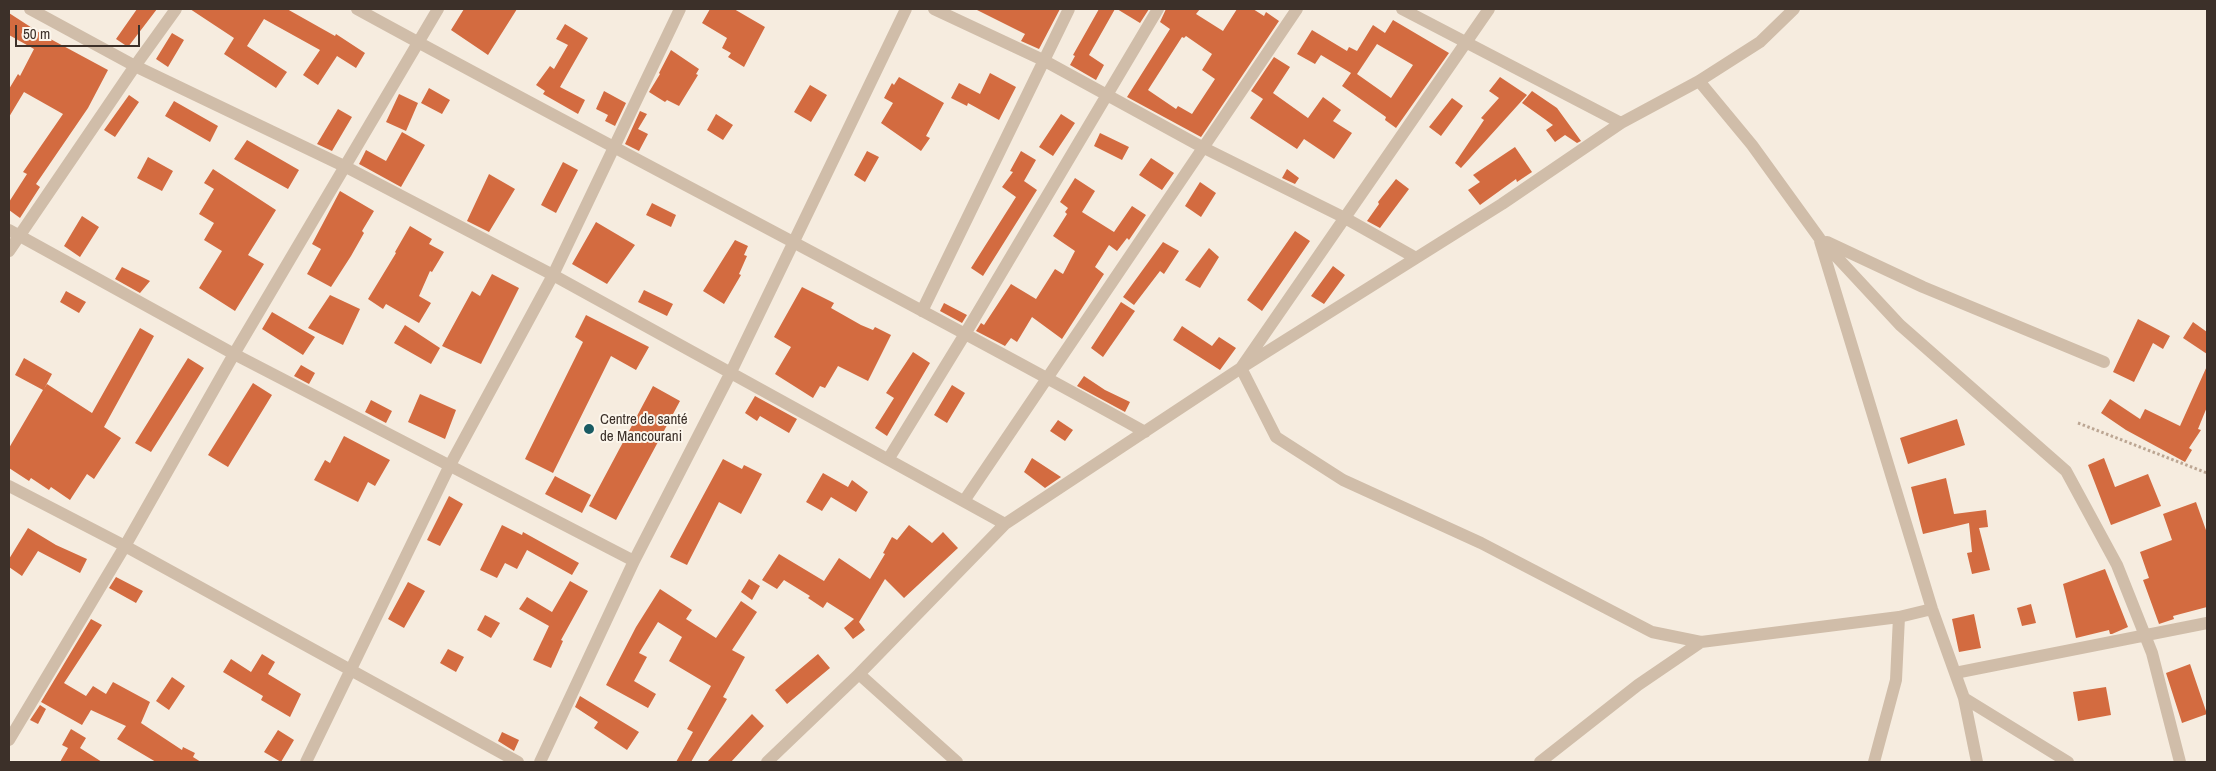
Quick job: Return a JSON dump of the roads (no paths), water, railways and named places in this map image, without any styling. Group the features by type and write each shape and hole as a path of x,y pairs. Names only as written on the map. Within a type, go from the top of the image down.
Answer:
{"street":[{"path":"30,9 135,66 346,167 552,275 889,458 1005,524"},
{"path":"9,251 14,233 176,9"},
{"path":"357,9 614,147 795,241 1145,432"},
{"path":"9,740 125,546 234,354 438,9"},
{"path":"306,762 449,467 552,275 680,9"},
{"path":"540,762 634,561 732,372 906,9"},
{"path":"934,9 1043,60 1202,147 1345,218 1416,258"},
{"path":"922,311 1069,9"},
{"path":"889,458 966,334 1158,9"},
{"path":"964,501 1046,377 1297,9"},
{"path":"1402,9 1621,123"},
{"path":"1241,368 1489,9"},
{"path":"766,762 859,674 1005,524 1241,368 1502,204 1621,123 1699,81 1760,42 1794,9"},
{"path":"1699,81 1752,145 1820,239 1900,325 2066,471 2117,565 2145,635 2152,653 2180,762"},
{"path":"14,233 234,354 449,467 634,561"},
{"path":"1820,239 1923,288 2104,362"},
{"path":"1820,239 1932,608 1964,698 1977,762"},
{"path":"1241,368 1276,438 1343,480 1481,543 1652,632 1701,642 1899,617 1932,608"},
{"path":"9,486 125,546 518,762"},
{"path":"1874,762 1896,680 1899,617"},
{"path":"1955,673 2207,623"},
{"path":"1540,762 1638,685 1701,642"},
{"path":"859,674 957,762"},
{"path":"1964,698 2068,762"}],"place":[{"name":"Centre de santé de Mancourani","path":"589,429"}]}
